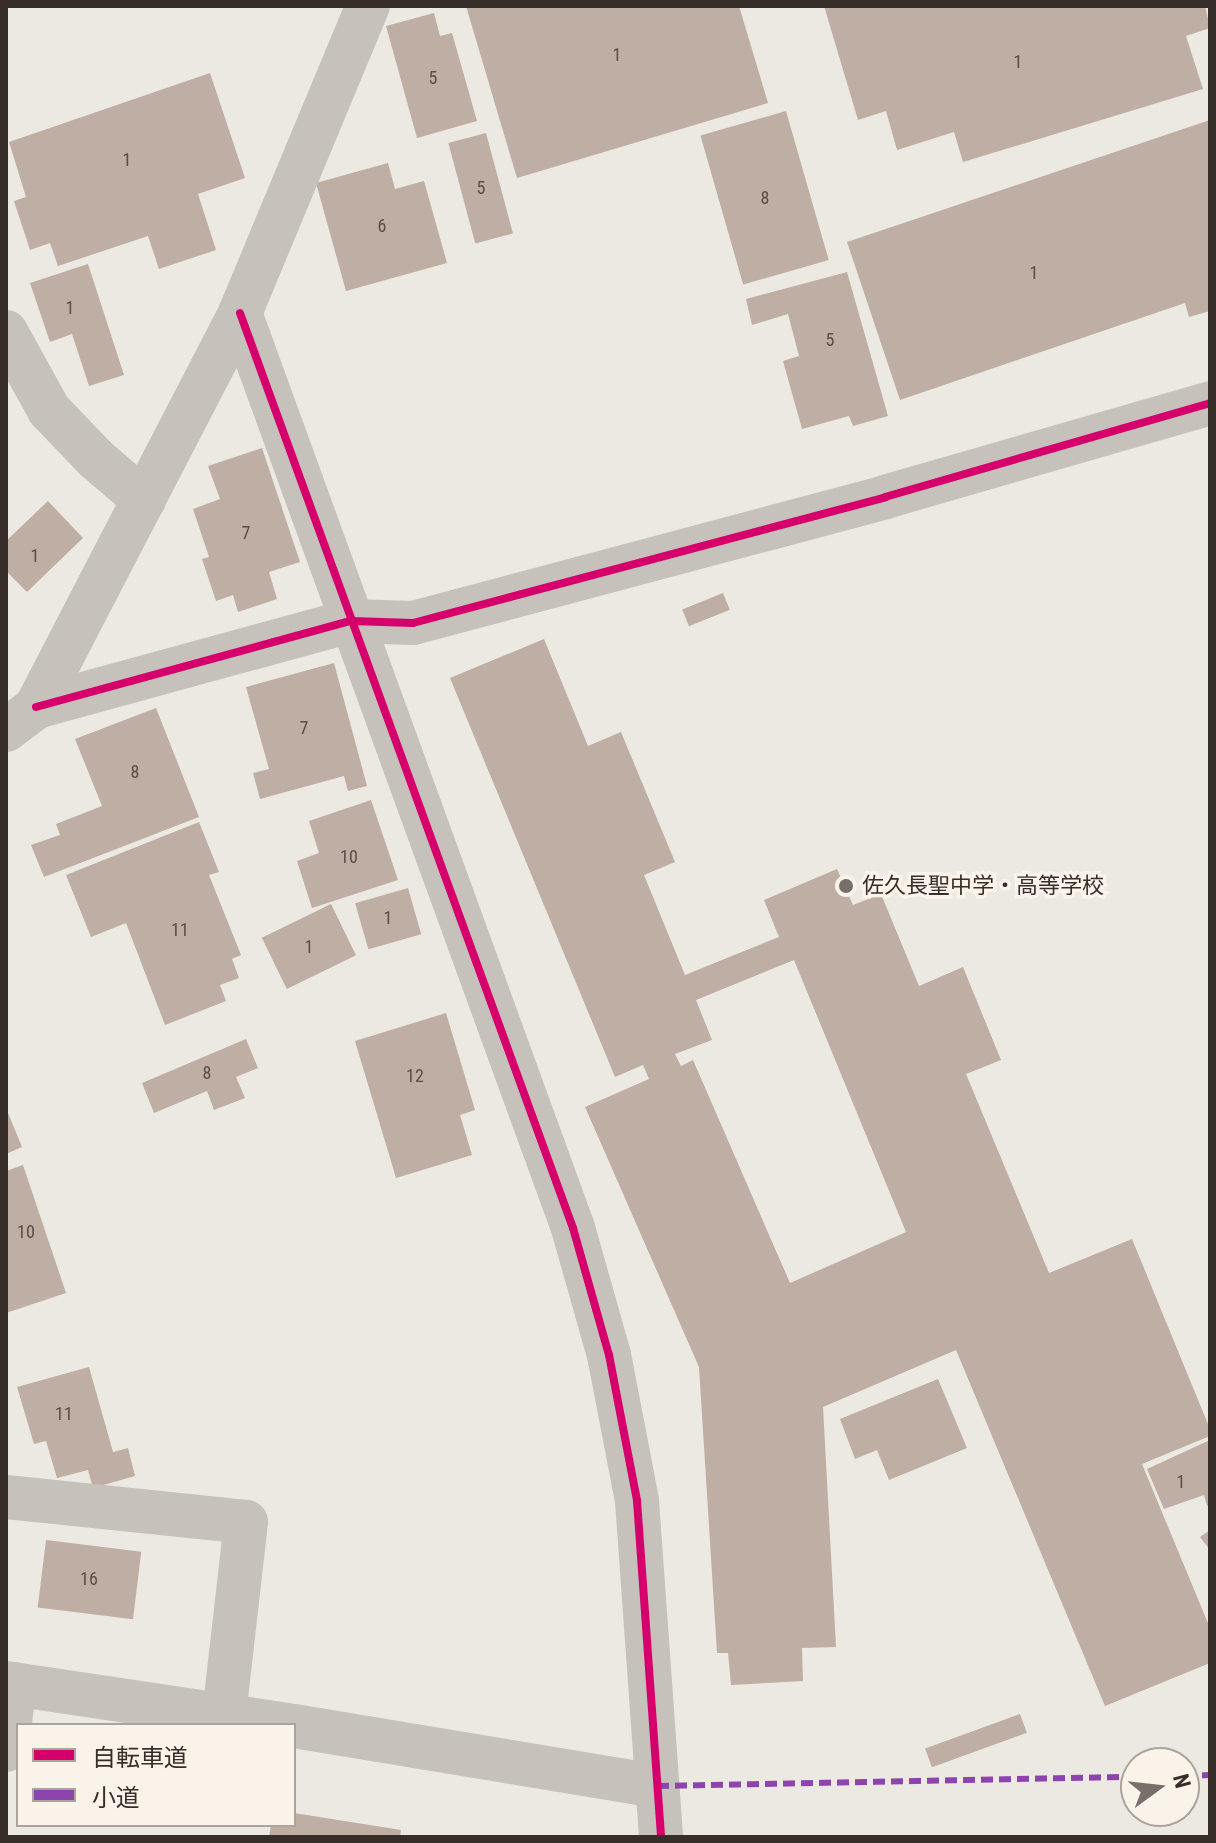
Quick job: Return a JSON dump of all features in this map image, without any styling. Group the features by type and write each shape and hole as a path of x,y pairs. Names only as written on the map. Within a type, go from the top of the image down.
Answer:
{"street":[{"path":"21,718 144,500 240,313 368,6"},
{"path":"240,313 573,1228 609,1355 637,1501 661,1837"},
{"path":"6,332 49,410 96,459 144,500"},
{"path":"21,718 351,621 413,623 885,497 1210,403"},
{"path":"6,1497 246,1522 224,1714"},
{"path":"6,1750 11,1684 274,1723"},
{"path":"296,1727 657,1786"}],"building":[{"path":"466,6 739,6 768,103 517,178"},
{"path":"824,6 1205,6 1210,28 1186,36 1203,89 963,162 954,132 897,150 886,111 858,120"},
{"path":"434,13 440,36 452,33 477,121 417,138 386,26"},
{"path":"210,73 245,178 198,194 216,250 159,269 148,236 58,266 50,243 30,250 14,201 26,197 9,142"},
{"path":"786,111 829,260 743,285 700,136"},
{"path":"1210,120 1210,311 1189,317 1185,303 900,400 847,242"},
{"path":"486,133 513,233 475,244 448,143"},
{"path":"388,163 395,189 424,181 447,263 346,291 316,183"},
{"path":"88,264 124,375 89,386 72,334 50,342 30,283"},
{"path":"847,272 888,416 853,426 849,416 802,429 783,361 799,356 788,314 752,325 746,299"},
{"path":"262,448 300,562 269,572 277,599 238,612 233,595 216,601 202,559 209,557 193,509 220,499 208,466"},
{"path":"48,501 83,538 27,592 6,571 6,541"},
{"path":"723,593 730,610 689,626 682,609"},
{"path":"544,639 588,746 621,732 675,862 644,875 685,975 779,937 764,900 837,869 853,905 881,894 919,986 963,967 1001,1060 966,1074 1049,1273 1132,1239 1210,1429 1210,1436 1142,1464 1210,1628 1210,1663 1105,1706 956,1350 823,1407 836,1647 802,1648 803,1681 731,1685 728,1653 717,1653 699,1367 585,1107 649,1079 643,1065 615,1077 450,678","holes":["794,960 906,1232 790,1283 693,1060 681,1066 675,1054 712,1040 696,1000"]},
{"path":"334,663 367,786 348,791 344,776 260,799 253,773 269,769 246,687"},
{"path":"156,708 199,817 44,877 31,845 60,835 56,824 102,806 75,739"},
{"path":"371,800 398,880 312,908 297,861 319,853 309,821"},
{"path":"199,822 219,872 209,875 241,955 232,959 239,978 220,985 226,1001 165,1025 126,923 91,937 66,875"},
{"path":"408,888 421,934 368,949 355,903"},
{"path":"331,904 356,955 287,989 262,938"},
{"path":"446,1013 475,1110 460,1115 472,1155 396,1178 355,1041"},
{"path":"246,1039 258,1068 236,1077 245,1098 214,1110 207,1091 154,1113 142,1083"},
{"path":"6,1108 22,1147 6,1154"},
{"path":"23,1165 66,1293 6,1313 6,1171"},
{"path":"89,1367 113,1452 128,1448 135,1476 93,1488 88,1470 57,1478 46,1441 34,1444 17,1387"},
{"path":"938,1379 967,1448 889,1480 877,1450 855,1459 840,1419"},
{"path":"1210,1440 1210,1505 1207,1506 1204,1495 1164,1509 1147,1469"},
{"path":"1210,1530 1210,1550 1200,1537"},
{"path":"46,1540 141,1552 133,1619 38,1607"},
{"path":"1020,1714 1027,1733 932,1767 925,1749"},
{"path":"296,1813 401,1830 400,1837 269,1837 271,1827 296,1827"}],"marked path":[{"path":"1200,1775 1210,1775"},
{"path":"657,1786 1120,1777"}],"cycle path":[{"path":"240,313 573,1228 609,1355 637,1501 661,1837"},
{"path":"36,707 351,621 413,623 885,497 1210,403"}],"place":[{"name":"佐久長聖中学・高等学校","path":"846,886"}]}
